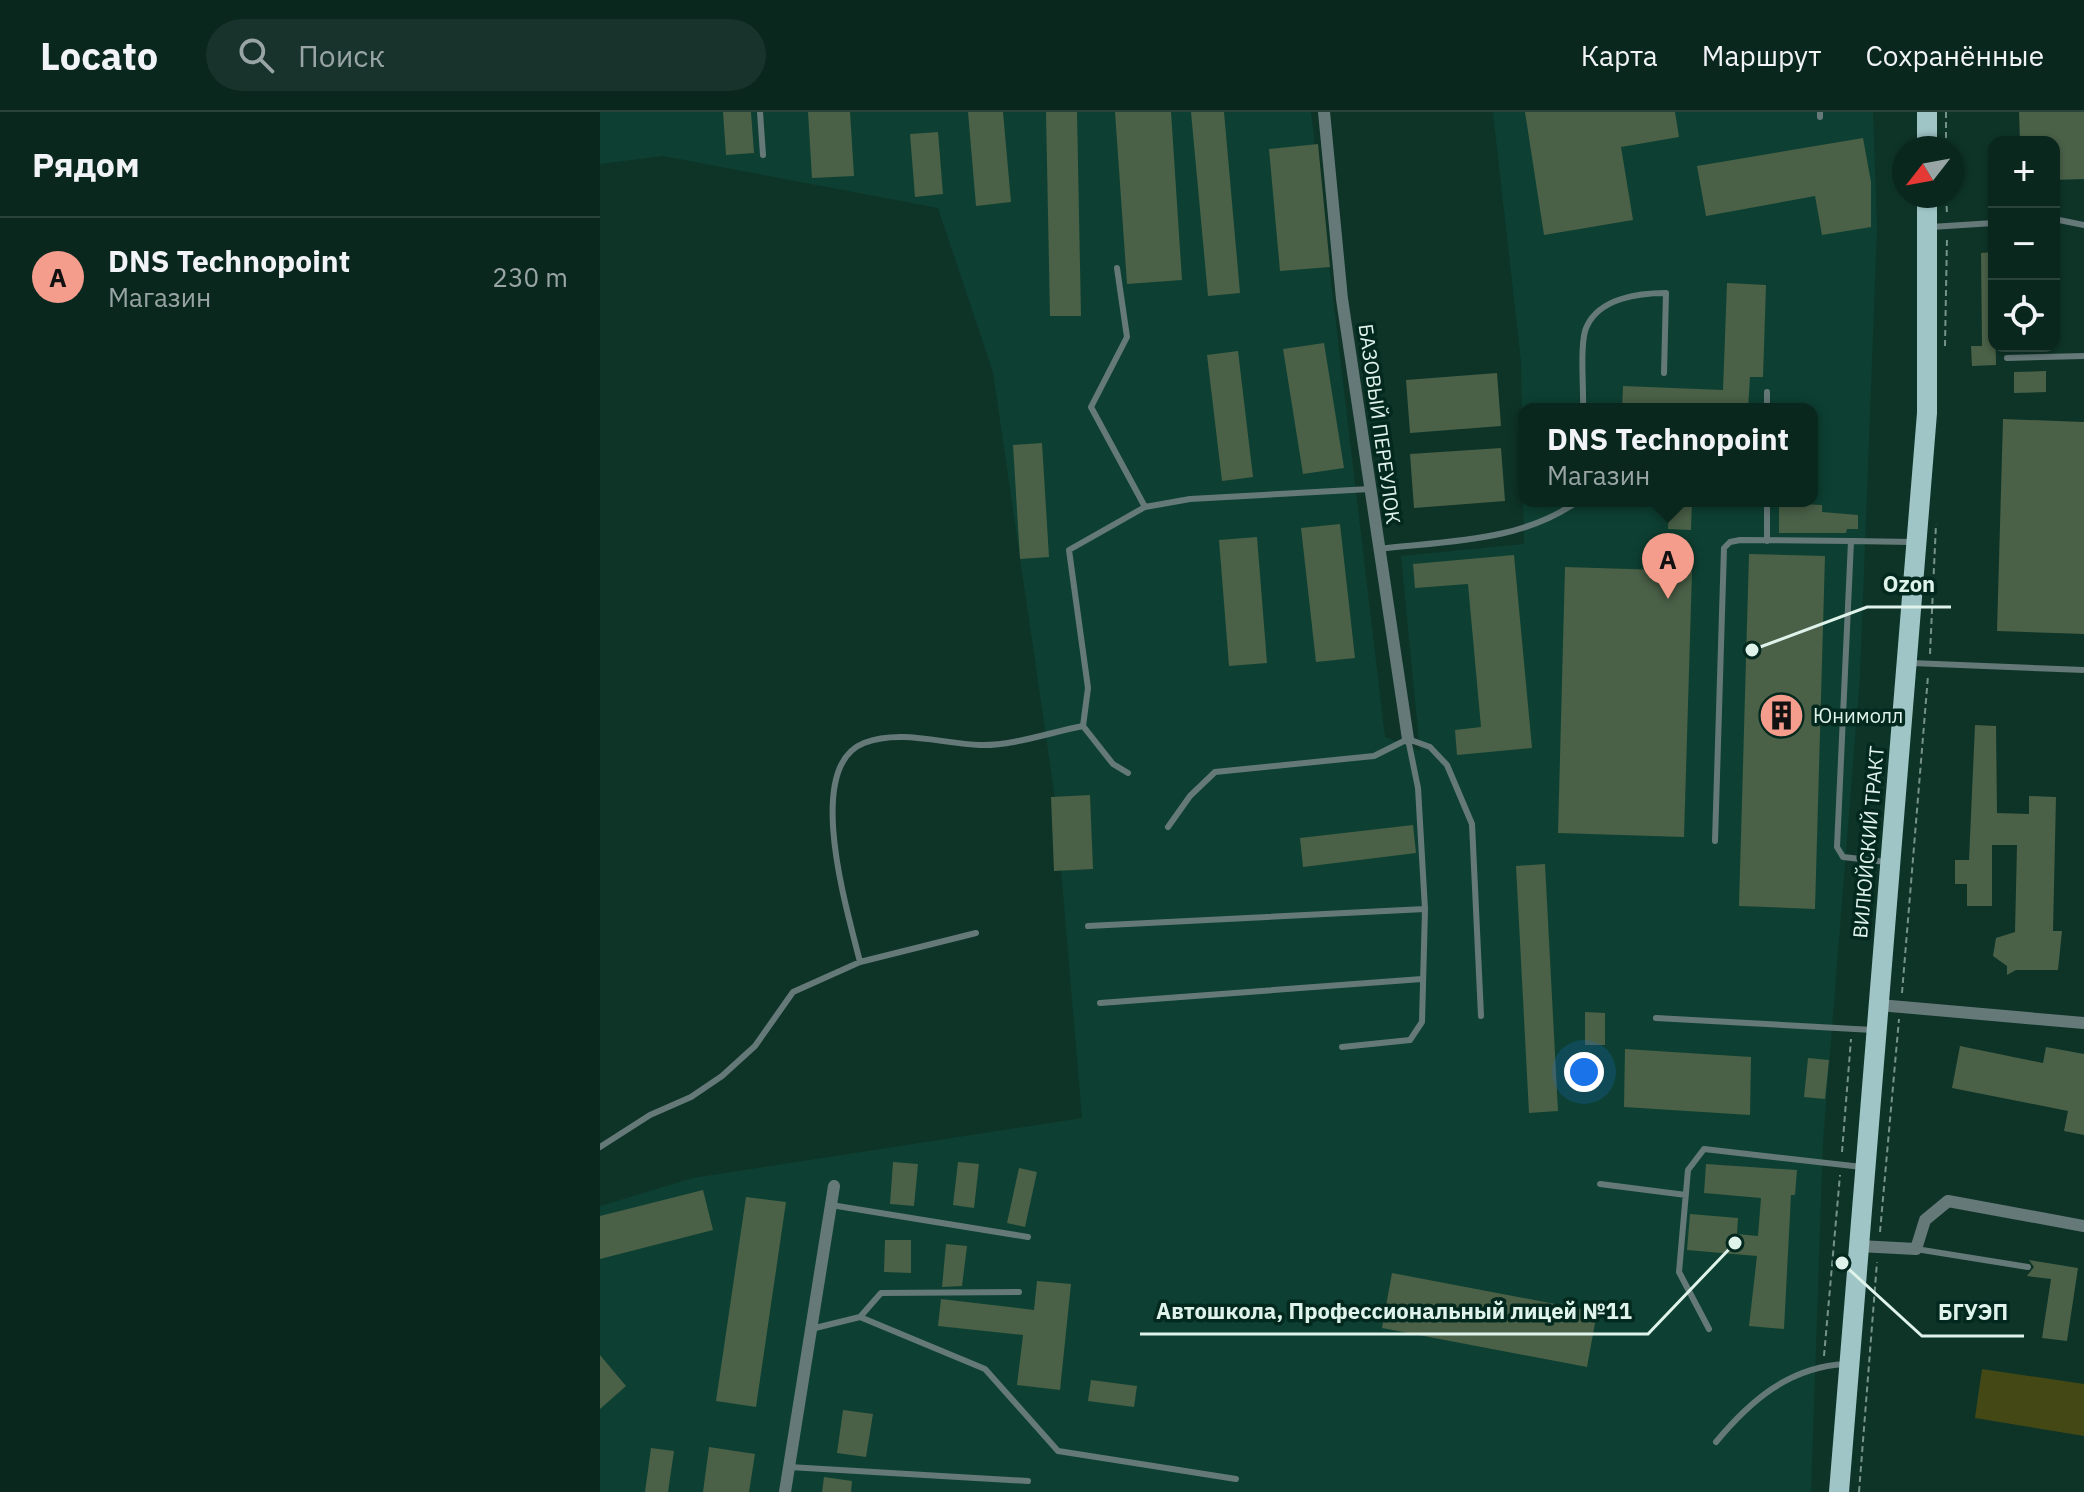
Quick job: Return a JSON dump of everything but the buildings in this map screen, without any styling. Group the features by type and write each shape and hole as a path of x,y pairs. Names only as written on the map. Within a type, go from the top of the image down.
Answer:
{"main road":[{"path":"1927,112 1927,136"},
{"name":"ВИЛЮЙСКИЙ ТРАКТ","path":"1839,1492 1850,1363 1869,1247 1866,1167 1928,390 1937,227 1931,208"}],"street":[{"name":"БАЗОВЫЙ ПЕРЕУЛОК","path":"1324,112 1342,299 1408,739"},
{"path":"1879,1005 2084,1023"},
{"path":"785,1492 834,1186"},
{"path":"1869,1247 1916,1249 1925,1220 1948,1201 2084,1226"}],"lane":[{"path":"760,112 763,155"},
{"path":"2060,220 2084,225"},
{"path":"1937,227 1988,223"},
{"path":"1117,268 1127,337 1091,407 1145,507"},
{"path":"1583,403 1586,327 1600,310 1636,293 1666,293 1664,373"},
{"path":"2031,352 2031,357"},
{"path":"2007,358 2084,356"},
{"path":"1767,392 1767,403"},
{"path":"1128,773 1113,764 1083,726 1088,688 1069,550 1145,507 1190,499 1370,489"},
{"path":"1378,549 1518,532 1556,517 1570,507"},
{"path":"1767,507 1767,541"},
{"path":"1851,541 1837,847 1843,857 1890,862"},
{"path":"1715,841 1724,548 1730,542 1916,542"},
{"path":"1907,663 2084,670"},
{"path":"860,962 838,868 831,804 834,783 852,751 863,743 887,739 917,738 983,745 1083,726"},
{"path":"1342,1047 1410,1040 1422,1022 1425,909 1418,788 1408,739"},
{"path":"1168,827 1190,796 1215,772 1374,756 1408,739 1430,747 1447,765 1472,824 1481,1016"},
{"path":"1088,926 1425,909"},
{"path":"600,1147 650,1115 691,1097 722,1076 755,1046 793,992 860,962 976,933"},
{"path":"1100,1003 1422,979"},
{"path":"1656,1018 1877,1030"},
{"path":"1709,1329 1679,1272 1688,1170 1704,1149 1866,1167"},
{"path":"1600,1184 1686,1195"},
{"path":"831,1205 1028,1237"},
{"path":"1916,1249 2028,1267"},
{"path":"811,1329 860,1317 881,1293 1019,1292"},
{"path":"860,1317 985,1369 1058,1451 1236,1479"},
{"path":"1716,1442 1742,1411 1771,1388 1823,1365 1850,1363"},
{"path":"789,1467 1028,1481"}],"path":[{"path":"1946,112 1946,136"},
{"path":"1943,208 1937,227 1945,345"},
{"path":"1859,1492 1869,1247 1901,1007 1929,664 1936,521"},
{"path":"1823,1365 1852,1029"}],"shaded area":[{"path":"600,112 1311,112 1385,737 1420,751 1401,556 1524,544 1523,507 1818,507 1818,403 1522,403 1521,361 1493,112 1873,112 1877,229 1860,675 1823,1141 1811,1492 600,1492 600,1206 693,1178 1082,1118 1055,798 993,372 938,208 663,156 600,164"},
{"path":"1982,1369 2084,1384 2084,1436 1975,1418"}],"place":[{"name":"DNS Technopoint","path":"1668,599"},
{"name":"Ozon","path":"1752,650"},
{"name":"Юнимолл","path":"1782,715"},
{"name":"Автошкола, Профессиональный лицей №11","path":"1735,1243"},
{"name":"БГУЭП","path":"1842,1263"}]}
